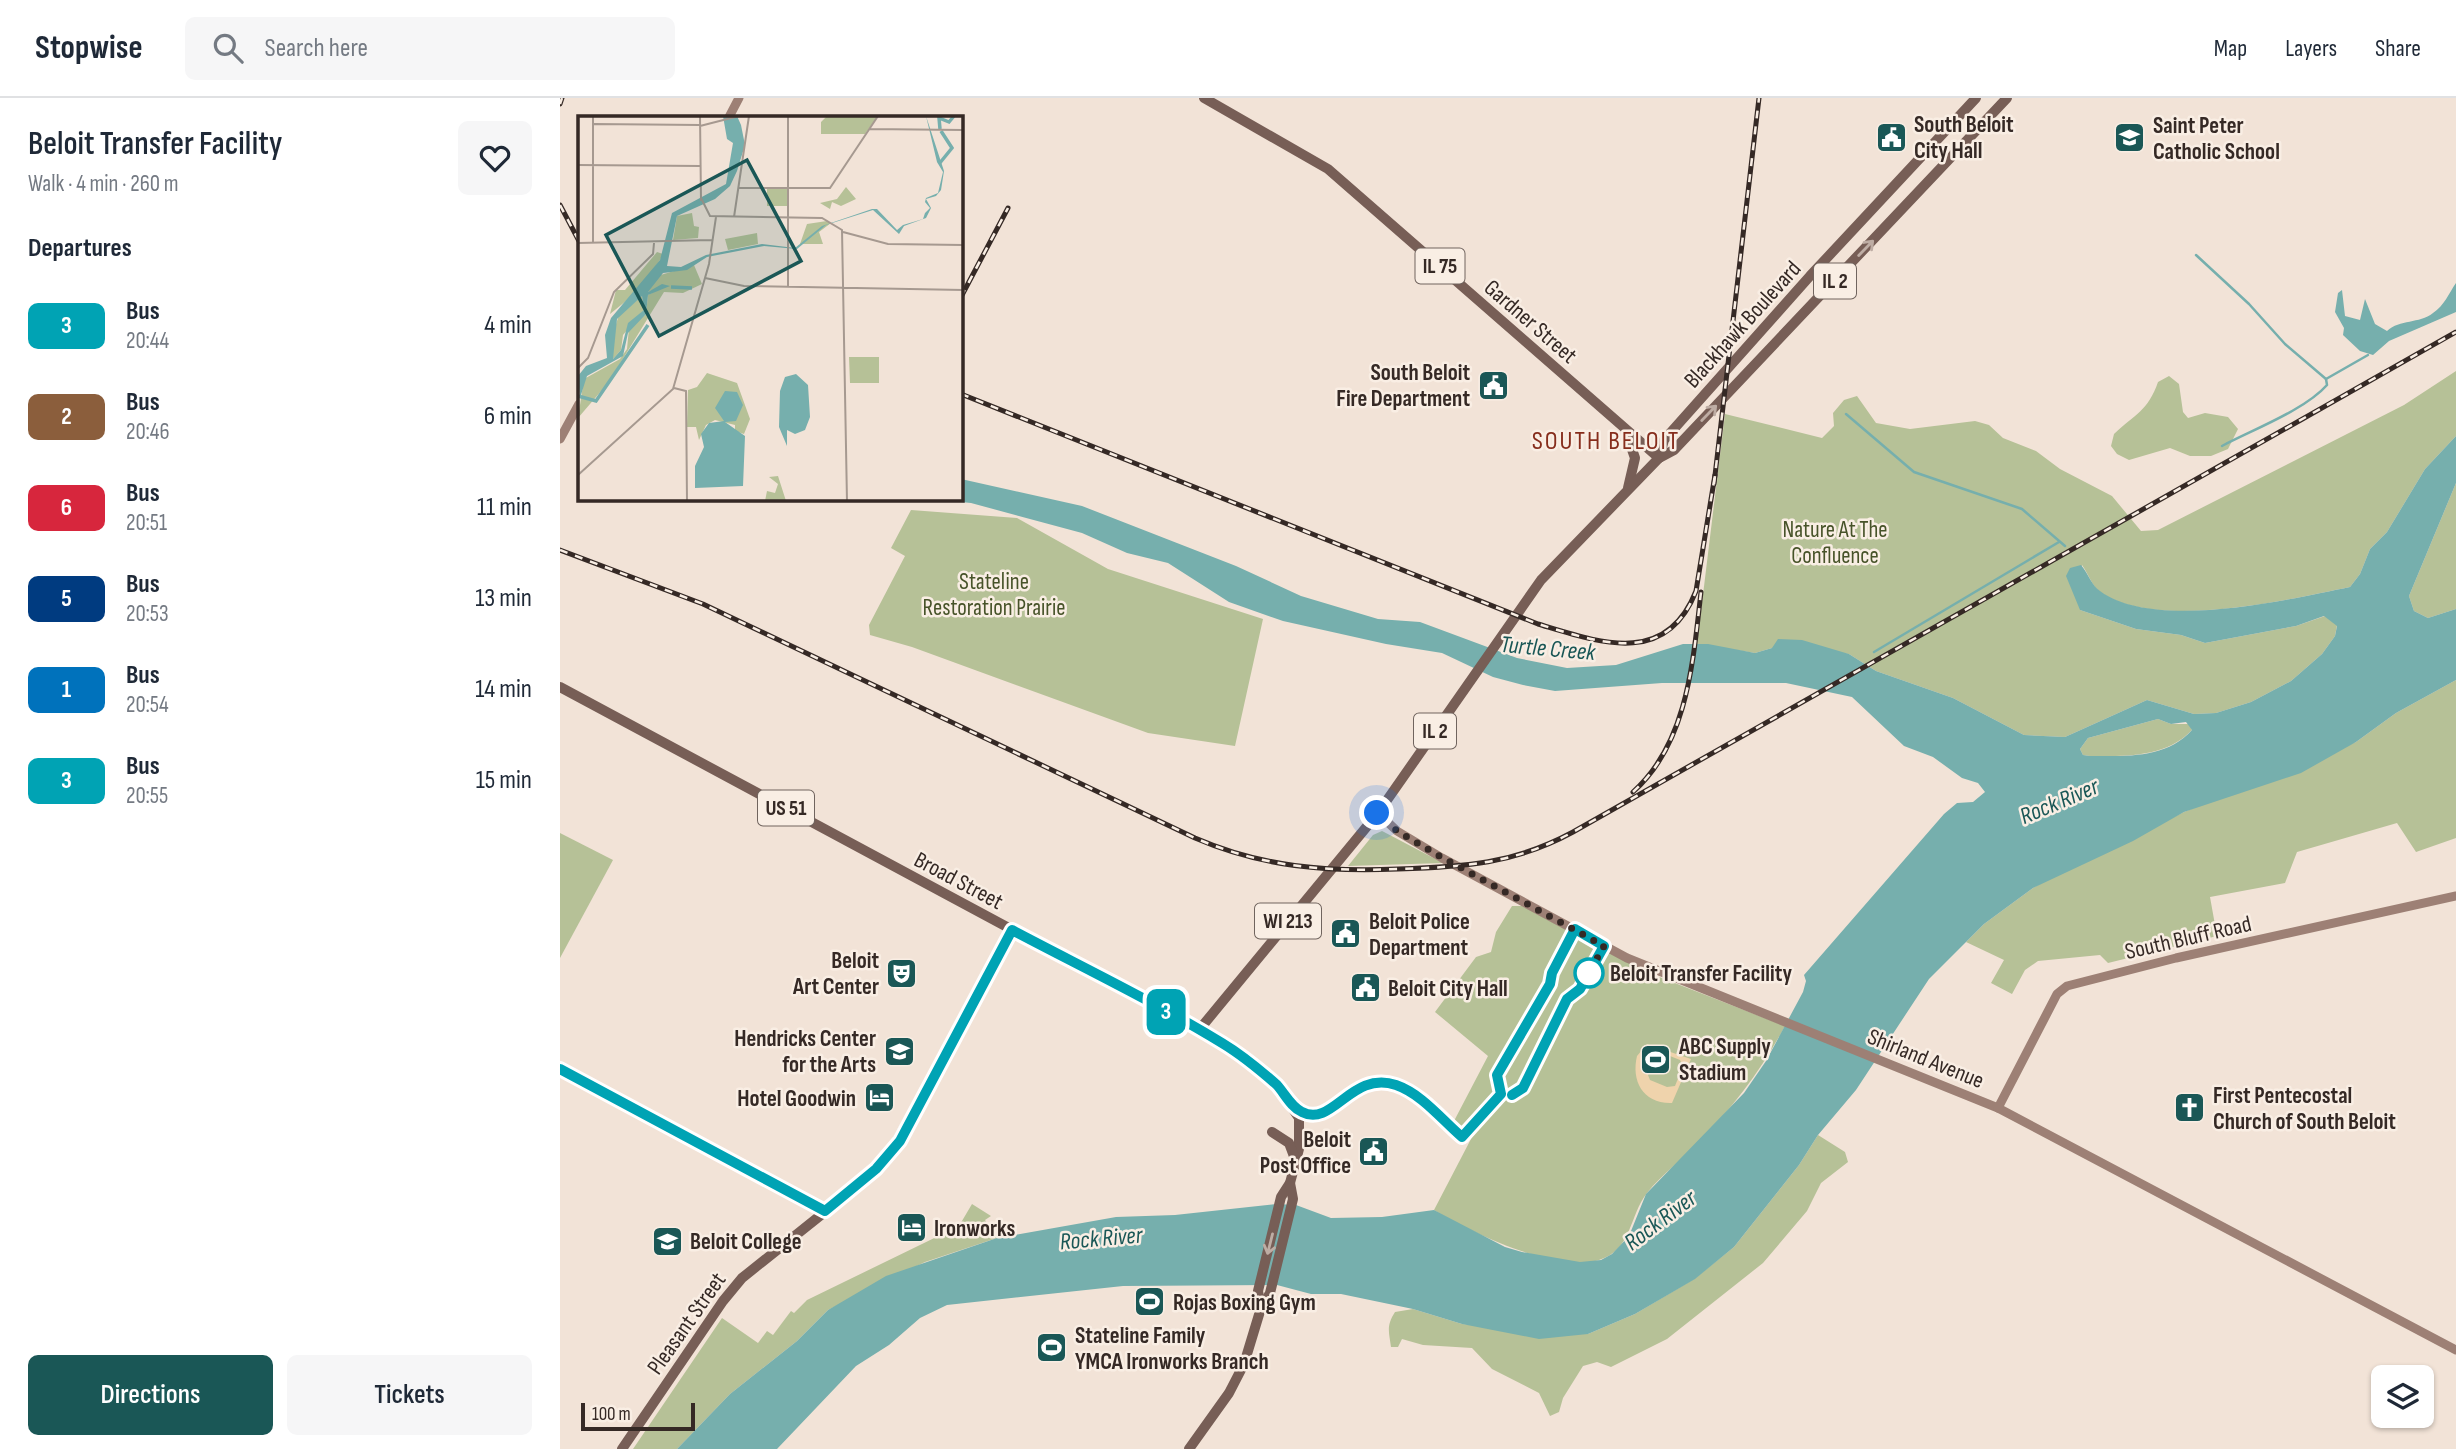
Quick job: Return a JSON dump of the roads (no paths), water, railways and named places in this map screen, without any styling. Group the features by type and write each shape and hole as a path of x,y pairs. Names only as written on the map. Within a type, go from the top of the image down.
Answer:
{"main road":[{"name":"Gardner Street","path":"1205,98 1328,169 1659,458"},
{"name":"Blackhawk Boulevard","path":"1659,458 1664,439 1810,276 1976,98"},
{"name":"Blackhawk Boulevard","path":"1405,775 1541,580 1628,488 1659,458 1674,450 2007,98"},
{"path":"1624,429 1635,458 1628,488"},
{"name":"Broad Street","path":"560,687 1199,1030 1243,1057 1278,1087 1293,1105"},
{"name":"WI 213","path":"1199,1030 1405,775"},
{"name":"Pleasant Street","path":"622,1449 723,1301 742,1278 876,1169 900,1141 1012,930"},
{"path":"1293,1105 1305,1114 1320,1115 1355,1091"},
{"path":"1189,1449 1241,1372 1261,1308 1270,1293 1296,1163 1300,1128 1293,1105"},
{"path":"1272,1132 1289,1143 1296,1163"},
{"path":"1261,1308 1258,1291 1287,1198"}],"street":[{"path":"730,116 739,98"},
{"path":"560,439 578,406"},
{"name":"Shirland Avenue","path":"1377,813 1397,831 1443,858 1604,946 1653,970 1998,1108 2456,1350"},
{"name":"South Bluff Road","path":"1998,1108 2053,1000 2067,986 2176,958 2456,896"},
{"path":"560,1069 825,1211"}],"water":[{"path":"2456,283 2456,312 2389,341 2373,355 2360,351 2343,335 2344,328 2335,312 2338,293 2342,290 2345,316 2360,320 2365,299 2375,324 2387,331 2433,313"},
{"name":"Rock River","path":"2456,436 2456,483 2409,596 2414,611 2428,618 2456,609 2456,680 2396,713 2356,742 2301,773 2184,812 2133,841 2033,888 1984,924 1929,979 1856,1090 1818,1135 1799,1165 1734,1247 1695,1279 1635,1314 1588,1334 1539,1339 1462,1324 1413,1309 1341,1294 1311,1294 1277,1285 1123,1286 947,1305 920,1318 889,1345 856,1366 777,1449 677,1449 730,1394 797,1341 828,1310 886,1276 997,1238 1116,1217 1175,1215 1276,1204 1296,1205 1331,1218 1382,1217 1434,1210 1505,1247 1580,1262 1601,1260 1612,1254 1629,1236 1646,1194 1744,1093 1766,1061 1803,992 1806,981 1804,975 1944,814 1957,803 1973,802 1985,792 1978,783 1962,778 1933,757 1904,746 1852,697 1786,683 1662,683 1555,691 1523,685 1493,677 1442,653 1386,644 1283,621 1229,602 1168,563 1127,553 1082,533 971,503 941,500 962,500 962,479 1082,506 1236,566 1301,596 1378,619 1420,622 1517,658 1567,668 1616,665 1683,644 1708,644 1755,653 1772,648 1778,639 1802,640 1849,654 1876,671 1953,698 2024,735 2065,737 2147,700 2194,714 2216,713 2251,702 2291,681 2322,654 2335,636 2337,626 2324,616 2296,626 2205,643 2181,635 2136,629 2080,610 2066,576 2070,568 2081,565 2100,591 2124,603 2153,609 2222,609 2350,587 2360,574 2370,549 2387,532 2425,469","holes":["2158,719 2171,724 2186,722 2192,730 2182,739 2158,751 2090,756 2083,755 2080,749 2088,738"]}],"waterway":[{"path":"2196,255 2249,304 2285,344 2326,379 2368,355"},
{"path":"2222,446 2306,403 2327,385 2326,379"},
{"path":"1846,414 1914,472 2022,509 2065,546"},
{"path":"1874,652 2059,542"}],"railway":[{"path":"560,104 562,98"},
{"path":"1714,484 1759,98"},
{"path":"560,205 578,239"},
{"path":"962,295 1008,208"},
{"path":"560,550 703,604 1220,848 1295,866 1345,870 1467,865 1530,851 1573,832 2456,332"},
{"path":"962,394 1538,624 1606,642 1649,640 1667,631 1683,615 1696,591 1715,475"},
{"path":"1633,792 1666,750 1677,725 1690,673 1701,592"}],"place":[{"name":"South Beloit City Hall","path":"1891,137"},
{"name":"Saint Peter Catholic School","path":"2130,138"},
{"name":"South Beloit Fire Department","path":"1493,385"},
{"name":"Beloit Police Department","path":"1346,934"},
{"name":"Beloit Art Center","path":"902,973"},
{"name":"Beloit Transfer Facility","path":"1589,973"},
{"name":"Beloit City Hall","path":"1365,988"},
{"name":"Hendricks Center for the Arts","path":"899,1051"},
{"name":"ABC Supply Stadium","path":"1656,1059"},
{"name":"Hotel Goodwin","path":"879,1098"},
{"name":"First Pentecostal Church of South Beloit","path":"2190,1108"},
{"name":"Beloit Post Office","path":"1374,1152"},
{"name":"Ironworks","path":"911,1228"},
{"name":"Beloit College","path":"667,1241"},
{"name":"Rojas Boxing Gym","path":"1150,1302"},
{"name":"Stateline Family YMCA Ironworks Branch","path":"1052,1348"}],"district":[{"name":"SOUTH BELOIT","path":"1606,440"}],"park label":[{"name":"Nature At The Confluence","path":"1835,542"},
{"name":"Stateline Restoration Prairie","path":"994,594"}],"water label":[{"name":"Turtle Creek","path":"1548,648"}]}
